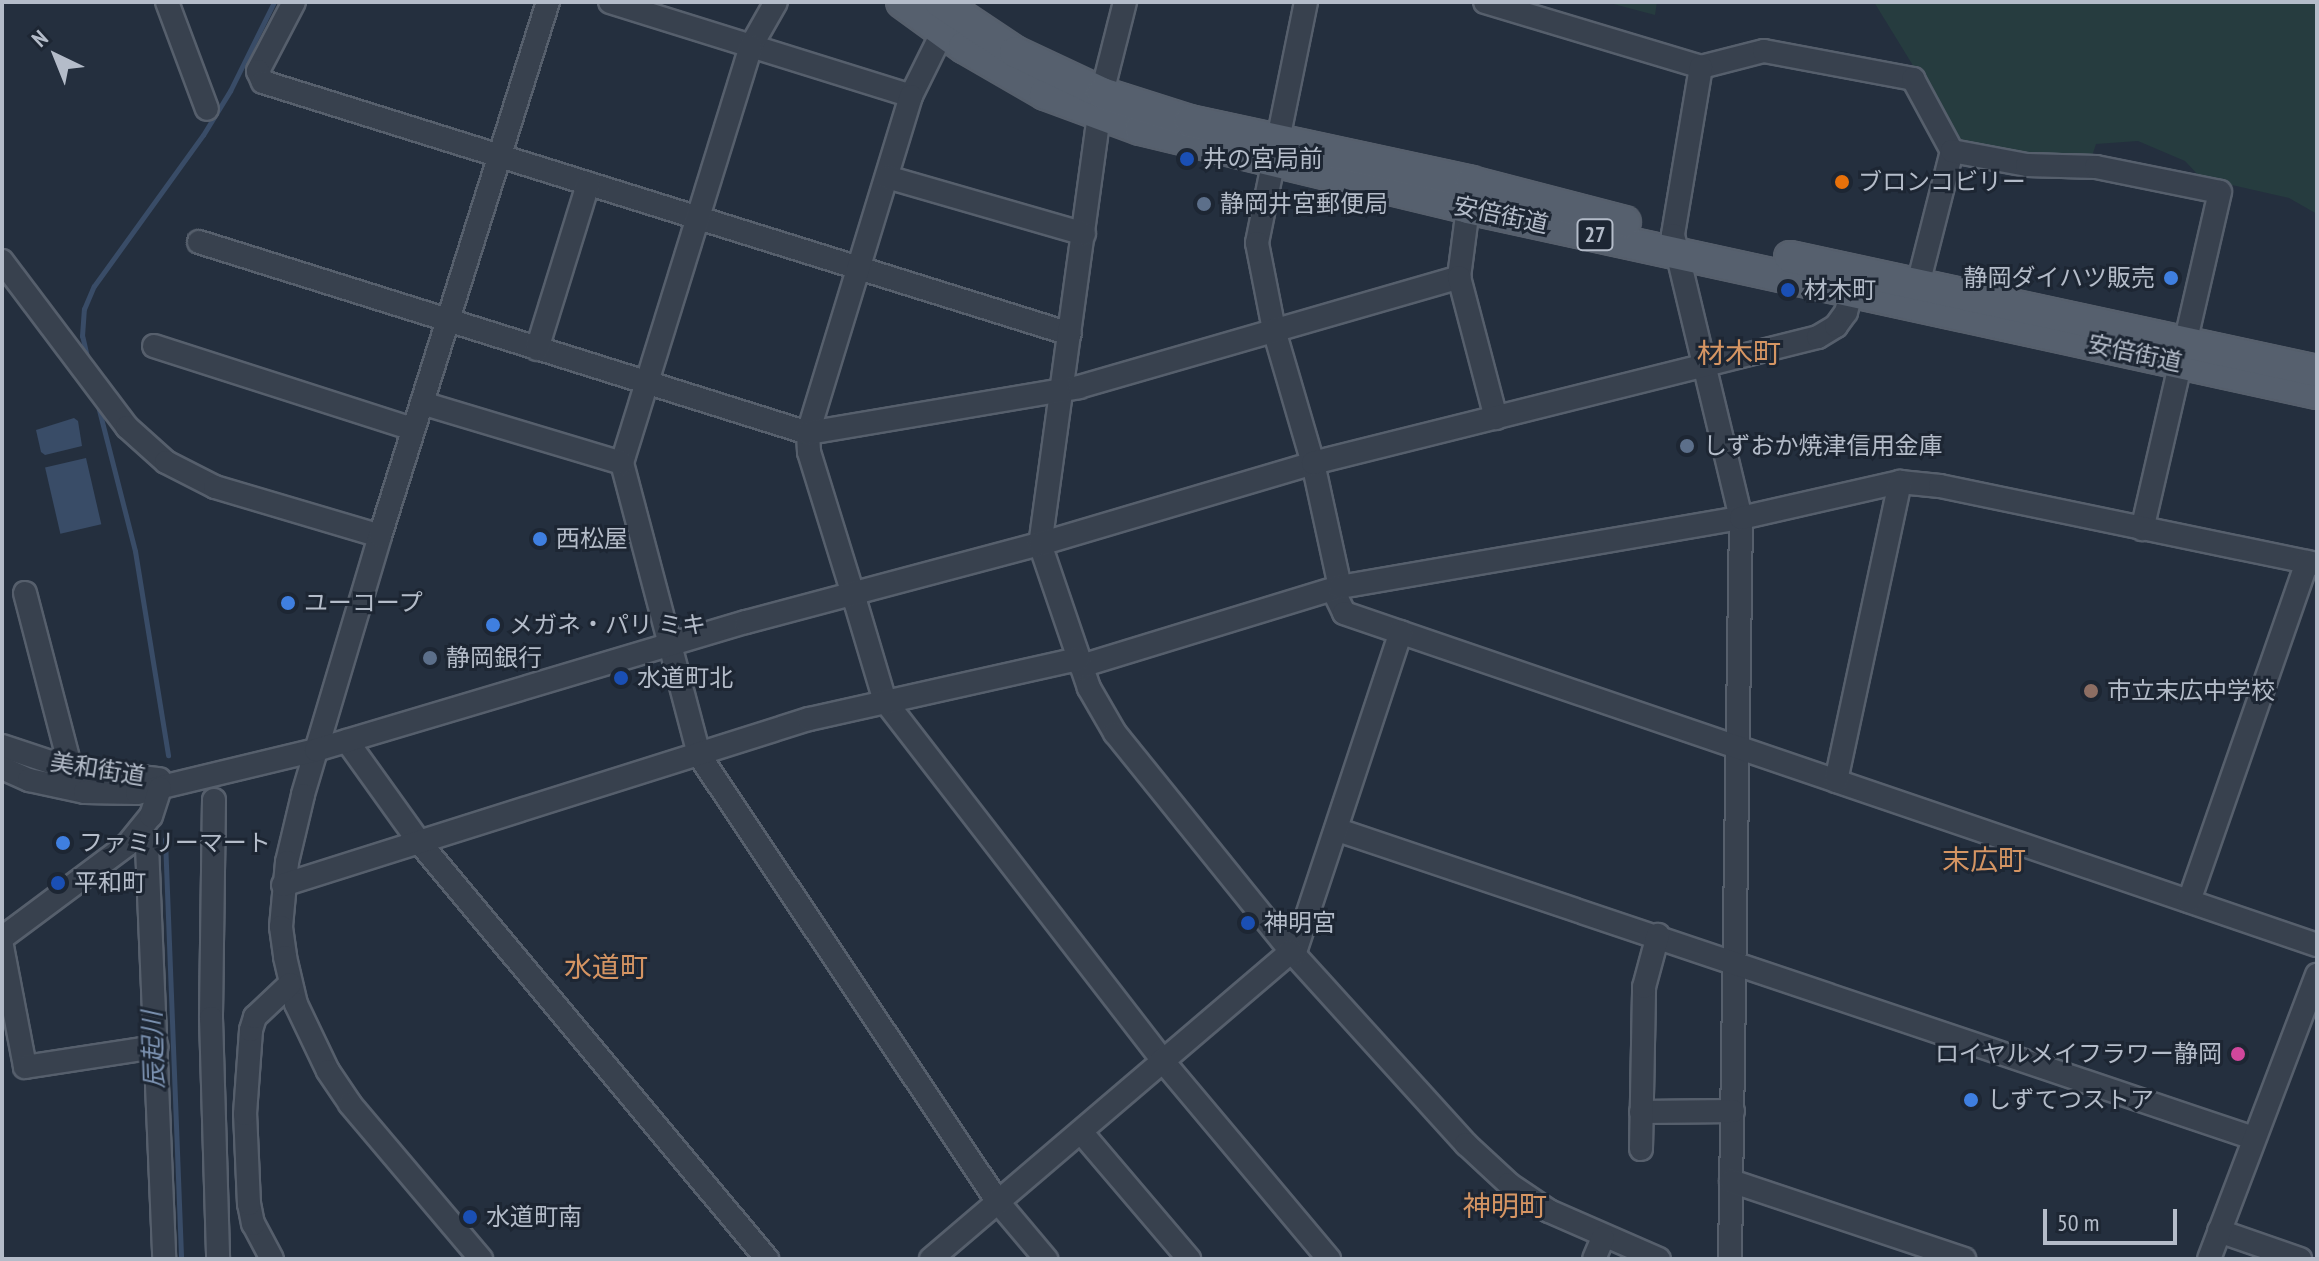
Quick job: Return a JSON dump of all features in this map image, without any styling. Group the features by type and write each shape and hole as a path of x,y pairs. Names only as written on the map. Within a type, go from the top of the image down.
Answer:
{"main road":[{"name":"安倍街道","path":"902,2 948,12 1045,94 1100,104 1468,208 1677,244 2183,351 2317,371"},
{"name":"安倍街道","path":"1277,152 1471,182 1677,244"},
{"name":"安倍街道","path":"2183,351 2317,393"}],"street":[{"path":"167,2 207,109"},
{"path":"294,2 258,71 263,82 1070,334"},
{"path":"481,1259 350,1104 310,1039 290,984 281,927 283,885 316,750 380,536 548,2"},
{"path":"610,2 911,96"},
{"path":"776,2 751,46 622,463 699,755 998,1202 1046,1259"},
{"path":"1125,2 1100,104 1040,544 1089,688 1115,733 1292,953 1466,1144 1498,1174 1549,1211 1603,1238 1659,1259"},
{"path":"1306,2 1257,243 1274,330 1313,463 1336,588 1344,613 2317,945"},
{"path":"1498,4 1701,67 1764,51 1913,79 1952,151 1915,295"},
{"path":"948,12 911,96 808,433 809,452 885,701 1162,1060 1329,1259"},
{"path":"1701,67 1677,244 1702,365 1741,518 1730,1259"},
{"path":"1952,151 2027,165 2096,167 2220,192 2142,529"},
{"path":"887,177 1084,234"},
{"path":"537,349 588,184"},
{"path":"1468,208 1459,277 1496,418"},
{"path":"199,242 808,433 1061,387 1079,387 1459,277"},
{"path":"2,261 127,427 166,462 215,487 380,536"},
{"name":"美和街道","path":"2,768 29,780 85,792 137,793 316,750 671,645 1040,544 1313,463 1818,337 1836,326 1846,312 1855,282"},
{"path":"154,346 413,429"},
{"path":"422,403 622,463"},
{"path":"1836,781 1900,482"},
{"path":"283,885 809,719 1080,662 1336,588 1741,518 1900,482 1940,486 2312,563 2189,901"},
{"path":"25,593 71,769"},
{"path":"931,1259 1162,1060 1292,953 1338,830 1401,632"},
{"path":"347,741 420,843 767,1259"},
{"name":"美和街道","path":"2,746 71,769 139,778 196,779"},
{"path":"2,938 128,844 141,830 160,788"},
{"path":"214,800 211,1018 218,1259"},
{"path":"141,830 147,846 164,1259"},
{"path":"1338,830 1658,935 2253,1138"},
{"path":"1641,1149 1644,987 1658,935"},
{"path":"2,946 25,1067 156,1047"},
{"path":"2209,1259 2317,975"},
{"path":"272,1259 253,1224 249,1204 245,1114 251,1030 255,1017 290,984"},
{"path":"1641,1112 1733,1111"},
{"path":"1081,1132 1189,1259"},
{"path":"1731,1181 1964,1259"},
{"path":"2219,1231 2300,1259"},
{"path":"1594,1259 1603,1238"}],"green space":[{"path":"1606,2 1657,2 1655,15"},
{"path":"1874,2 2317,2 2317,214 2289,198 2201,178 2185,161 2138,141 2096,144 2091,159 2032,160 1963,147"}],"water":[{"path":"74,418 78,421 82,446 45,455 41,452 36,430"},
{"path":"86,458 101,524 60,534 45,467"}],"waterway":[{"path":"88,361 82,336 84,309 94,286 203,135 230,91 274,2"},
{"path":"97,402 135,551 168,755"},
{"name":"辰起川","path":"165,839 181,1259"}],"place":[{"name":"井の宮局前","path":"1187,159"},
{"name":"ブロンコビリー","path":"1842,182"},
{"name":"静岡井宮郵便局","path":"1204,204"},
{"name":"静岡ダイハツ販売","path":"2171,278"},
{"name":"材木町","path":"1788,290"},
{"name":"しずおか焼津信用金庫","path":"1687,446"},
{"name":"西松屋","path":"540,539"},
{"name":"ユーコープ","path":"288,603"},
{"name":"メガネ・パリ ミキ","path":"493,625"},
{"name":"静岡銀行","path":"430,658"},
{"name":"水道町北","path":"621,678"},
{"name":"市立末広中学校","path":"2091,691"},
{"name":"ファミリーマート","path":"63,843"},
{"name":"平和町","path":"58,883"},
{"name":"神明宮","path":"1248,923"},
{"name":"ロイヤルメイフラワー静岡","path":"2238,1054"},
{"name":"しずてつストア","path":"1971,1100"},
{"name":"水道町南","path":"470,1217"}],"district":[{"name":"材木町","path":"1739,353"},
{"name":"末広町","path":"1984,860"},
{"name":"水道町","path":"606,967"},
{"name":"神明町","path":"1505,1206"}]}
